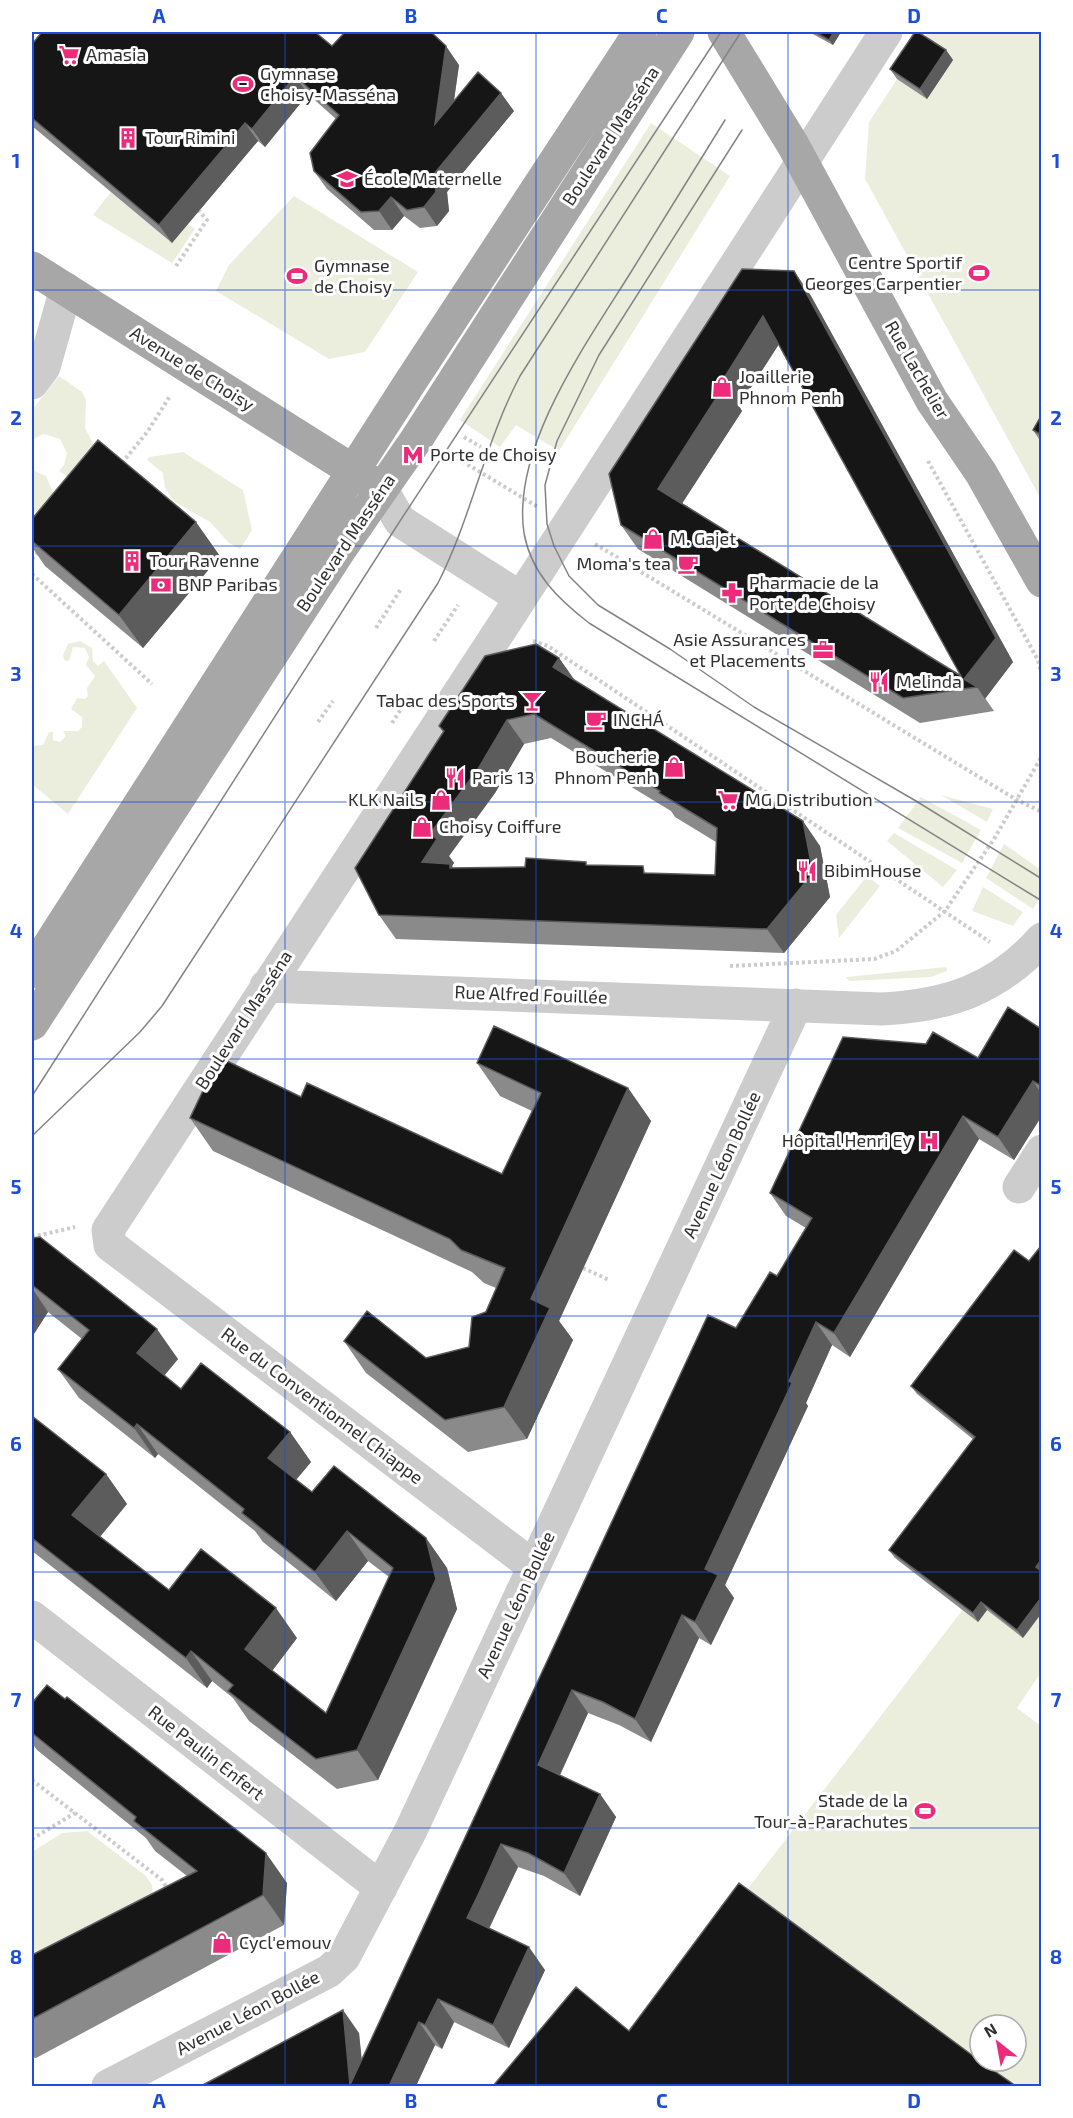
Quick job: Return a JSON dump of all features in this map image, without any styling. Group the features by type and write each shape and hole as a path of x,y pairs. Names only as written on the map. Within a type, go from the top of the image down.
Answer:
{"main road":[{"name":"Boulevard Masséna","path":"32,972 353,471 640,32"},
{"name":"Boulevard Masséna","path":"32,1024 341,548 382,490 678,32"},
{"name":"Rue Lachelier","path":"724,32 801,161 932,401 981,473 1041,581"},
{"name":"Avenue de Choisy","path":"32,268 382,490"}],"street":[{"name":"Boulevard Masséna","path":"110,1245 108,1230 111,1224 499,632 886,32"},
{"path":"32,383 44,367 66,290"},
{"path":"382,490 400,521 521,598"},
{"name":"Rue Alfred Fouillée","path":"266,986 882,1009 940,1003 963,996 1030,950"},
{"name":"Avenue Léon Bollée","path":"108,2086 329,1971 344,1957 411,1830 796,1005"},
{"path":"1019,1187 1041,1151"},
{"name":"Rue du Conventionnel Chiappe","path":"110,1245 534,1567"},
{"name":"Rue Paulin Enfert","path":"32,1617 381,1888"}],"path":[{"path":"176,266 207,220 200,211"},
{"path":"119,467 148,431"},
{"path":"464,437 481,447"},
{"path":"442,449 1017,800 1041,812"},
{"path":"32,559 47,542"},
{"path":"32,574 152,684"},
{"path":"376,628 401,589"},
{"path":"434,641 458,605"},
{"path":"499,632 548,646 945,910 1030,950"},
{"path":"1038,660 1041,676"},
{"path":"392,723 410,695"},
{"path":"318,722 333,701"},
{"path":"729,967 874,959 896,951 945,910 1017,800 1041,756"},
{"path":"583,1268 609,1280"},
{"path":"32,1780 162,1880 174,1900"},
{"path":"32,1839 75,1813"}],"green space":[{"name":"Centre Sportif Georges Carpentier","path":"928,32 1041,32 1041,499 865,179 869,122"},
{"path":"651,123 730,176 559,451 516,425 500,447 460,420"},
{"path":"111,192 172,243 188,224 195,229 172,263 93,215"},
{"path":"294,196 418,272 365,352 329,359 216,291 229,265"},
{"path":"59,376 82,392 86,400 85,428 97,451 74,482 59,471 64,465 67,453 60,439 43,434 32,440 32,410"},
{"path":"183,452 243,490 252,530 240,549 229,543 210,522 175,502 165,488 163,473 147,460 149,457"},
{"path":"32,470 46,476 57,502 32,513"},
{"path":"80,641 92,648 93,661 98,666 104,661 137,708 68,814 32,784 32,746 43,745 49,732 53,732 53,740 60,742 66,736 63,731 78,731 82,727 82,717 71,709 77,698 85,699 88,696 87,688 95,676 86,665 89,657 85,648 73,647 69,661 64,660 63,655 68,644"},
{"path":"941,795 993,809 987,822"},
{"path":"921,797 981,830 962,863 898,828"},
{"path":"894,833 957,870 943,887 887,841"},
{"path":"1004,844 1041,870 1041,896 1033,909 986,878"},
{"path":"867,876 880,886 839,938 836,915"},
{"path":"983,887 1023,912 1013,926 972,911"},
{"path":"946,967 947,971 931,977 849,981 846,977"},
{"name":"Stade de la Tour-à-Parachutes","path":"1041,1508 1041,1672 1017,1708 1041,1726 1041,2086 1004,2086 986,2073 1028,2073 1028,2013 968,2013 968,2060 743,1895"},
{"path":"87,1831 146,1876 152,1885 153,1898 32,1976 32,1852 62,1833"}],"building":[{"path":"42,32 315,32 332,46 345,32 431,32 446,46 435,124 478,72 501,93 434,174 436,192 424,207 407,210 391,197 379,211 361,212 314,171 310,153 339,115 295,76 252,129 245,123 159,225 32,118 32,44"},
{"path":"815,32 834,32 829,40"},
{"path":"915,32 946,50 920,89 890,69"},
{"path":"742,269 794,271 996,638 964,679 977,687 903,698 621,525 609,474","holes":["763,316 961,676 658,489 724,386 721,383"]},
{"path":"1041,416 1041,435 1033,430"},
{"name":"Tour Ravenne","path":"98,440 196,522 119,615 32,541 32,519"},
{"path":"536,644 559,658 553,667 803,821 813,873 767,929 379,915 355,868 444,731 439,726 485,656","holes":["534,714 660,791 659,793 717,828 715,875 644,873 643,866 586,865 586,862 526,858 525,867 450,868 450,864 422,862 437,839 430,834 478,769 507,720"]},
{"path":"1008,1007 1041,1029 1041,1086 1033,1081 998,1137 963,1116 834,1333 816,1322 789,1381 792,1383 705,1569 718,1575 695,1622 682,1615 635,1719 603,1702 572,1690 538,1765 600,1794 564,1873 528,1853 501,1844 467,1918 529,1947 493,2025 438,1999 425,2025 419,2022 389,2086 201,2086 343,2010 350,2085 708,1315 736,1328 770,1272 777,1276 812,1218 770,1193 843,1037 926,1044 933,1032 978,1058"},
{"path":"494,1026 628,1088 531,1299 550,1308 504,1407 445,1420 344,1341 367,1311 426,1358 469,1347 472,1317 486,1312 505,1268 461,1250 450,1239 190,1118 219,1057 301,1097 307,1083 502,1174 541,1093 477,1063"},
{"path":"40,1237 157,1329 137,1353 181,1389 201,1363 290,1432 268,1458 312,1492 334,1466 426,1538 436,1579 357,1750 316,1759 228,1691 233,1685 191,1651 186,1658 32,1538 32,1416 106,1474 72,1515 169,1590 201,1549 276,1608 245,1649 326,1713 393,1568 347,1531 315,1572 242,1513 244,1509 137,1424 134,1428 58,1369 89,1330 32,1285 32,1238"},
{"path":"1041,1246 1041,1560 1036,1567 1041,1571 1041,1598 1017,1630 981,1602 973,1613 889,1550 975,1437 911,1386 1014,1250 1029,1261"},
{"path":"47,1685 65,1699 67,1697 266,1853 263,1895 32,2019 32,1955 197,1871 134,1821 136,1817 32,1733 32,1703"},
{"path":"739,1883 968,2052 968,2073 997,2073 1016,2086 493,2086 576,1987 629,2031"}],"tram line":[{"path":"32,1096 400,521 721,32"},
{"path":"32,1136 140,1032 162,1006 438,583 460,532 497,427 520,376 741,32"},
{"path":"725,120 575,362 541,431 529,466 523,500 524,533 533,561 547,584 589,623 1042,901"},
{"path":"742,130 599,355 557,441 545,485 547,524 554,546 569,576 598,605 670,649 754,707 916,801 1042,879"}],"place":[{"name":"Amasia","path":"69,55"},
{"name":"Gymnase Choisy-Masséna","path":"243,84"},
{"name":"Tour Rimini","path":"128,138"},
{"name":"École Maternelle","path":"347,179"},
{"name":"Centre Sportif Georges Carpentier","path":"979,273"},
{"name":"Gymnase de Choisy","path":"297,276"},
{"name":"Joaillerie Phnom Penh","path":"722,387"},
{"name":"Porte de Choisy","path":"413,455"},
{"name":"M. Gajet","path":"653,539"},
{"name":"Tour Ravenne","path":"132,561"},
{"name":"Moma's tea","path":"688,564"},
{"name":"BNP Paribas","path":"161,585"},
{"name":"Pharmacie de la Porte de Choisy","path":"732,593"},
{"name":"Asie Assurances et Placements","path":"823,650"},
{"name":"Melinda","path":"879,682"},
{"name":"Tabac des Sports","path":"532,701"},
{"name":"INCHÁ","path":"596,720"},
{"name":"Boucherie Phnom Penh","path":"674,767"},
{"name":"Paris 13","path":"455,778"},
{"name":"KLK Nails","path":"441,800"},
{"name":"MG Distribution","path":"728,800"},
{"name":"Choisy Coiffure","path":"422,827"},
{"name":"BibimHouse","path":"807,871"},
{"name":"Hôpital Henri Ey","path":"929,1141"},
{"name":"Stade de la Tour-à-Parachutes","path":"925,1811"},
{"name":"Cycl'emouv","path":"222,1943"}]}
